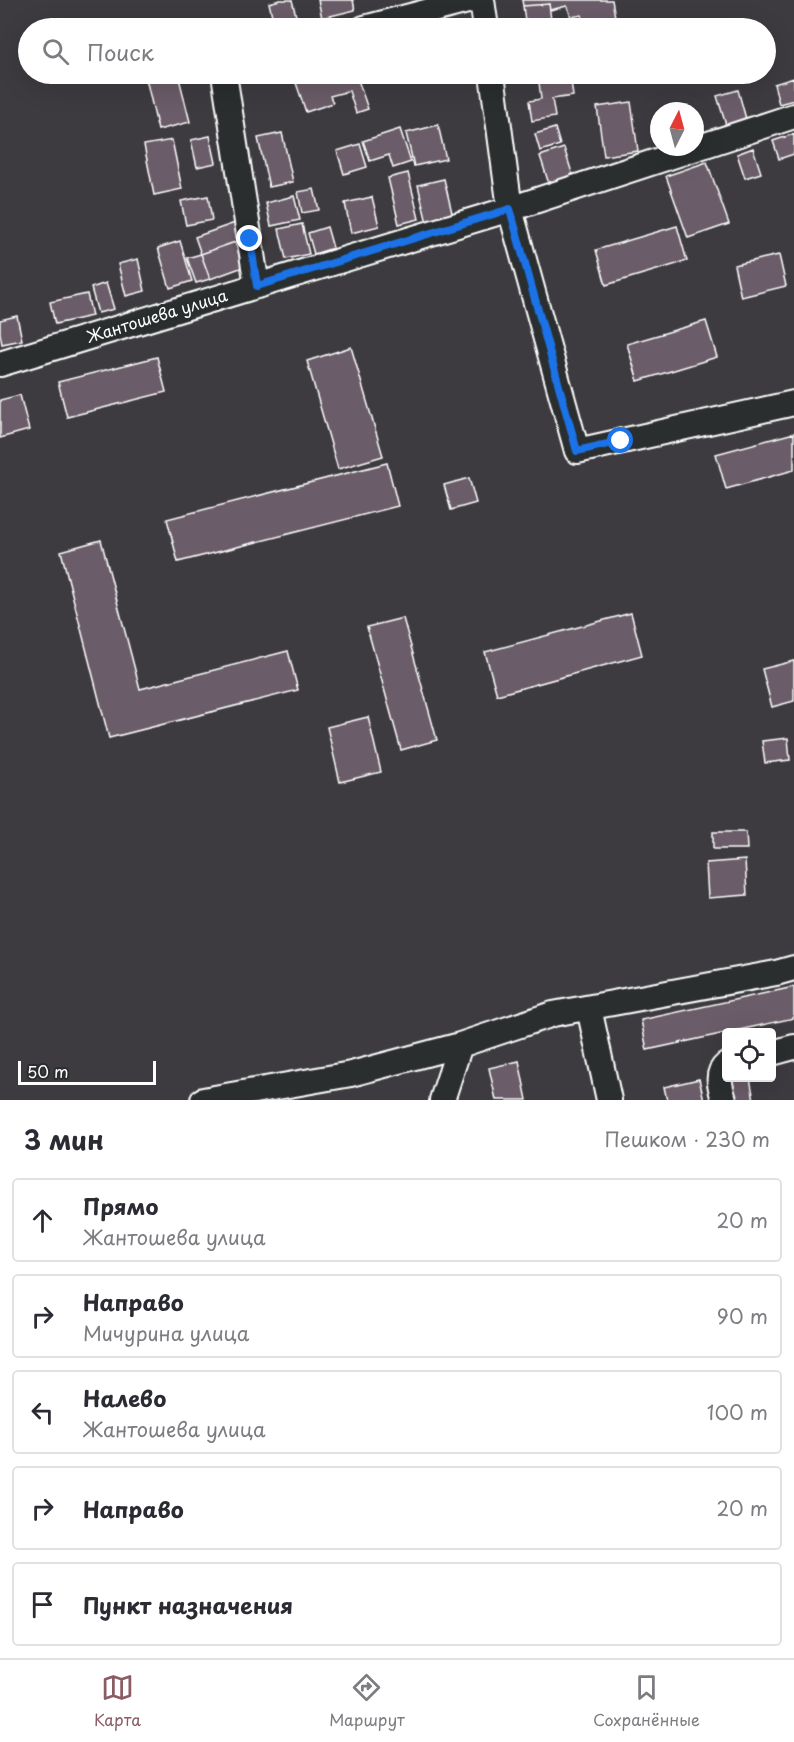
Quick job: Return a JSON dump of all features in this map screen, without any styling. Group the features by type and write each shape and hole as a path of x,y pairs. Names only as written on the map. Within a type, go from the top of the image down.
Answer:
{"street":[{"path":"403,18 472,0"},
{"path":"482,0 485,18"},
{"path":"226,84 257,286"},
{"path":"493,84 510,209 577,451 794,403"},
{"name":"Жантошева улица","path":"0,364 510,209 794,116"},
{"path":"203,1100 351,1074 460,1045 553,1014 776,974 794,968"},
{"path":"589,1008 609,1100"},
{"path":"442,1100 460,1045"},
{"path":"776,1052 794,1047"},
{"path":"722,1068 719,1075 724,1100"}],"building":[{"path":"292,0 296,18 273,18 269,3"},
{"path":"318,0 353,0 355,10 322,18"},
{"path":"522,0 612,0 615,18 583,18 582,15 571,17 567,6 550,10 549,4 523,6"},
{"path":"549,4 551,18 525,18 523,6"},
{"path":"794,78 794,100 779,104 774,84"},
{"path":"147,84 180,84 190,122 158,130"},
{"path":"296,84 359,84 368,109 356,113 349,91 330,96 333,103 306,112"},
{"path":"539,84 571,84 573,96 552,99 555,117 532,121 529,101 541,99"},
{"path":"738,90 746,119 726,125 717,96"},
{"path":"631,102 638,151 604,156 597,107"},
{"path":"438,125 446,159 414,166 406,133"},
{"path":"555,128 560,145 540,151 535,134"},
{"path":"400,129 411,162 393,168 389,155 370,161 363,141"},
{"path":"282,133 293,182 269,187 258,138"},
{"path":"794,134 794,154 779,159 773,141"},
{"path":"210,136 216,163 197,167 191,140"},
{"path":"172,140 182,189 154,195 144,145"},
{"path":"360,144 367,167 344,174 337,151"},
{"path":"564,148 573,176 549,184 540,156"},
{"path":"753,148 761,173 745,178 737,154"},
{"path":"707,162 729,224 688,238 666,176"},
{"path":"408,173 419,219 399,224 388,178"},
{"path":"444,179 453,217 427,223 418,185"},
{"path":"314,189 319,210 302,213 298,192"},
{"path":"208,196 212,220 186,225 181,201"},
{"path":"294,196 300,220 271,226 266,203"},
{"path":"372,197 379,226 351,233 345,203"},
{"path":"235,223 241,240 201,254 195,237"},
{"path":"302,224 309,254 286,259 279,229"},
{"path":"677,226 687,261 606,285 596,250"},
{"path":"327,227 333,248 314,254 308,233"},
{"path":"180,241 192,281 170,288 158,248"},
{"path":"235,242 243,267 210,279 201,254"},
{"path":"201,254 210,279 196,283 187,258"},
{"path":"779,255 786,286 741,297 734,265"},
{"path":"138,259 145,291 126,296 118,264"},
{"path":"106,283 114,309 98,313 91,288"},
{"path":"87,294 92,316 55,324 50,302"},
{"path":"17,316 22,340 2,344 0,320"},
{"path":"706,321 717,357 638,381 627,344"},
{"path":"351,347 383,456 338,469 307,361"},
{"path":"157,357 166,392 67,417 58,382"},
{"path":"20,395 29,430 0,438 0,400"},
{"path":"794,433 794,470 726,489 716,454"},
{"path":"387,463 398,506 178,562 167,519"},
{"path":"469,478 476,503 451,510 444,485"},
{"path":"101,540 140,689 288,651 298,690 109,738 61,551"},
{"path":"631,613 642,655 497,695 485,652"},
{"path":"403,618 437,740 401,750 367,627"},
{"path":"794,661 794,701 772,707 762,669"},
{"path":"368,717 381,772 340,782 327,727"},
{"path":"788,738 790,760 765,763 762,741"},
{"path":"713,832 746,832 747,849 713,849"},
{"path":"745,860 747,895 708,898 706,863"},
{"path":"794,987 794,1018 748,1028 722,1028 722,1034 647,1050 641,1020"},
{"path":"519,1061 527,1100 496,1100 489,1068"},
{"path":"699,1079 704,1100 667,1100 664,1087"},
{"path":"730,1082 751,1082 754,1100 733,1100"}],"route":[{"path":"250,239 257,286 510,209 577,451 621,441"}]}
